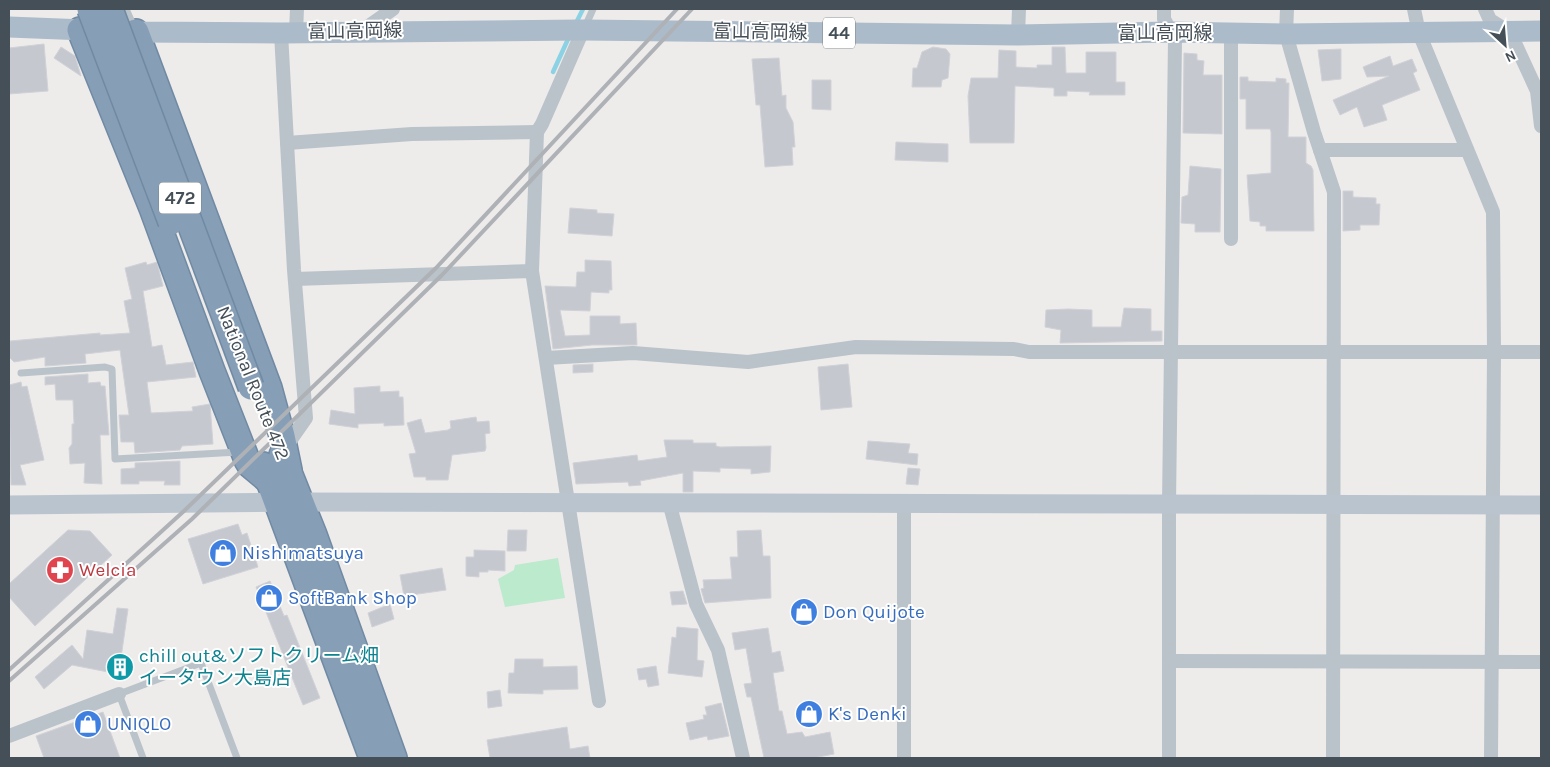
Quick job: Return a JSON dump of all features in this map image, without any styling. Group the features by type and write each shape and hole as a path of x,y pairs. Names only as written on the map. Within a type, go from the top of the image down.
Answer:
{"highway":[{"name":"National Route 472","path":"110,9 241,384"},
{"name":"National Route 472","path":"85,20 284,481 394,758"},
{"path":"85,20 152,208 244,452 250,465 284,481"},
{"path":"136,32 269,388 284,481"},
{"name":"National Route 472","path":"284,481 372,758"}],"main road":[{"name":"富山高岡線","path":"9,27 85,20 136,32 583,30 1018,34 1170,32 1286,34 1541,32"}],"street":[{"path":"284,481 306,418 287,143 288,32 297,9"},
{"path":"363,30 393,9"},
{"path":"1018,34 1019,9"},
{"path":"1164,9 1164,19 1175,39 1169,504 1169,758"},
{"path":"1288,9 1286,34 1334,192 1333,758"},
{"path":"1414,9 1419,32 1493,212 1494,352 1491,758"},
{"path":"1485,9 1490,20 1509,32 1537,91 1541,126"},
{"path":"583,30 537,132 532,271 599,701"},
{"path":"1231,33 1231,239"},
{"path":"287,143 412,134 537,132"},
{"path":"1320,150 1466,150"},
{"path":"295,279 532,271"},
{"path":"546,358 633,353 748,362 856,347 1172,353 1541,352"},
{"path":"9,506 284,481 569,502 1541,505"},
{"path":"669,502 696,604 718,650 743,758"},
{"path":"904,503 904,758"},
{"path":"1169,661 1541,662"},
{"path":"9,736 119,694"}],"lane":[{"path":"126,9 136,32"},
{"path":"583,30 593,9"},
{"path":"21,373 105,367 112,369 115,459 244,452"},
{"path":"143,758 119,694 201,663 237,758"}],"green space":[{"path":"558,558 565,598 505,607 498,579 514,570 515,565"}],"building":[{"path":"44,44 48,91 9,94 9,48"},
{"path":"61,47 75,56 81,76 54,58"},
{"path":"933,47 946,49 950,54 948,78 942,80 941,87 912,87 913,68 917,68 922,52"},
{"path":"1052,47 1065,47 1066,73 1086,73 1086,52 1116,52 1116,82 1125,82 1125,95 1089,95 1090,92 1067,91 1067,96 1054,96 1054,88 1015,86 1014,143 970,143 968,96 971,78 998,78 999,50 1016,51 1016,67 1037,68 1037,65 1052,65"},
{"path":"1341,49 1341,79 1322,81 1318,50"},
{"path":"1184,53 1197,54 1197,60 1204,61 1203,75 1222,75 1222,134 1183,133"},
{"path":"1390,56 1393,66 1412,59 1417,71 1413,73 1420,90 1382,105 1387,120 1364,127 1357,107 1340,115 1333,100 1389,76 1367,77 1363,67"},
{"path":"779,58 782,96 786,95 786,108 793,122 795,147 792,147 793,165 765,167 760,105 756,105 752,59"},
{"path":"1240,77 1248,77 1248,81 1276,82 1276,78 1286,79 1286,83 1289,83 1288,137 1306,137 1306,163 1313,170 1314,231 1266,231 1266,226 1260,226 1260,222 1250,221 1247,175 1271,173 1271,132 1270,129 1246,129 1246,99 1240,99"},
{"path":"812,80 831,80 831,110 812,109"},
{"path":"896,142 948,144 948,162 895,160"},
{"path":"1190,166 1221,169 1220,232 1195,232 1195,224 1181,223 1182,197 1188,195"},
{"path":"1343,191 1353,191 1353,197 1376,198 1376,204 1380,204 1379,225 1360,225 1360,230 1343,231"},
{"path":"570,208 597,210 597,213 614,214 612,236 568,233"},
{"path":"585,260 611,261 612,290 609,290 609,293 591,292 590,311 560,310 565,336 590,335 590,316 620,316 620,324 636,323 637,345 592,345 553,349 545,286 576,287 577,272 585,272"},
{"path":"146,262 147,265 157,262 163,286 143,291 152,347 162,345 166,365 193,362 196,377 147,382 151,413 193,411 192,407 210,404 213,444 182,446 180,450 135,453 134,442 121,442 119,415 129,415 120,350 85,354 86,363 45,366 45,357 14,362 9,357 10,341 100,333 100,335 130,333 124,301 132,299 125,268"},
{"path":"1124,308 1151,309 1151,331 1162,331 1162,341 1060,343 1061,330 1045,327 1046,310 1068,309 1092,310 1092,327 1121,327"},
{"path":"593,364 593,372 573,373 573,365"},
{"path":"848,364 852,407 821,410 818,367"},
{"path":"88,374 88,383 100,382 101,386 105,386 109,435 100,435 102,484 84,483 85,463 70,464 69,448 72,444 72,424 74,424 73,400 56,400 55,384 45,385 45,377"},
{"path":"21,382 22,387 27,386 44,460 20,465 26,485 11,485 9,385"},
{"path":"380,386 380,392 399,391 399,397 403,397 404,425 384,426 384,423 358,424 358,428 329,424 331,410 355,414 354,388"},
{"path":"476,417 477,422 489,421 490,433 485,434 485,451 452,455 448,480 426,480 426,477 414,477 409,454 416,453 407,423 421,419 425,433 448,430 451,428 450,421"},
{"path":"664,440 693,440 693,443 716,443 716,446 720,447 771,446 770,472 751,474 751,469 720,468 720,472 693,471 693,492 683,492 683,473 640,481 641,485 629,486 628,482 576,484 573,463 637,455 638,461 667,457"},
{"path":"868,441 910,444 908,453 918,454 917,465 866,459"},
{"path":"180,461 180,485 164,485 165,481 139,481 139,484 121,484 121,469 135,468 135,463"},
{"path":"908,468 920,469 918,485 906,484"},
{"name":"Nishimatsuya","path":"238,524 242,535 247,533 258,567 203,584 188,539"},
{"name":"Welcia","path":"68,530 90,531 112,555 35,626 9,597 9,584"},
{"path":"508,530 527,530 526,551 507,551"},
{"path":"761,530 763,556 770,556 771,598 705,603 701,589 704,588 703,580 732,579 730,557 738,557 737,531"},
{"path":"474,550 505,551 505,571 488,570 488,572 479,572 479,577 466,576 466,557 474,557"},
{"path":"442,568 446,590 404,596 400,575"},
{"path":"270,581 284,616 287,615 320,698 303,705 256,587"},
{"path":"683,591 687,604 672,605 670,592"},
{"path":"390,604 394,619 372,627 368,613"},
{"path":"117,608 128,609 121,658 131,660 129,677 72,665 44,689 35,677 72,645 83,659 87,630 113,634"},
{"path":"677,627 698,629 697,660 704,661 702,677 668,673 672,637 676,638"},
{"path":"768,628 772,653 780,651 784,671 773,673 779,711 782,711 787,734 802,732 805,737 830,732 834,754 813,758 764,758 751,697 747,697 744,684 752,683 746,648 735,650 732,633"},
{"path":"515,659 543,659 543,667 577,666 578,689 543,690 543,694 508,693 509,673 514,673"},
{"path":"656,666 659,685 648,687 646,679 639,680 637,669"},
{"path":"500,690 502,706 488,708 487,692"},
{"path":"721,703 729,736 708,740 707,736 690,740 686,723 704,719 703,715 707,715 705,707"},
{"name":"UNIQLO","path":"103,712 120,758 44,758 36,736"},
{"path":"567,727 570,749 588,746 590,758 490,758 487,740"}],"waterway":[{"path":"576,23 583,9"},
{"path":"553,72 569,37"}],"railway":[{"path":"9,670 184,511 436,268 677,9"},
{"path":"9,681 192,519 442,275 692,9"}],"place":[{"name":"Nishimatsuya","path":"223,553"},
{"name":"Welcia","path":"60,570"},
{"name":"SoftBank Shop","path":"269,598"},
{"name":"Don Quijote","path":"804,612"},
{"name":"chill out&ソフトクリーム畑 イータウン大島店","path":"120,667"},
{"name":"K's Denki","path":"809,714"},
{"name":"UNIQLO","path":"88,724"}]}
